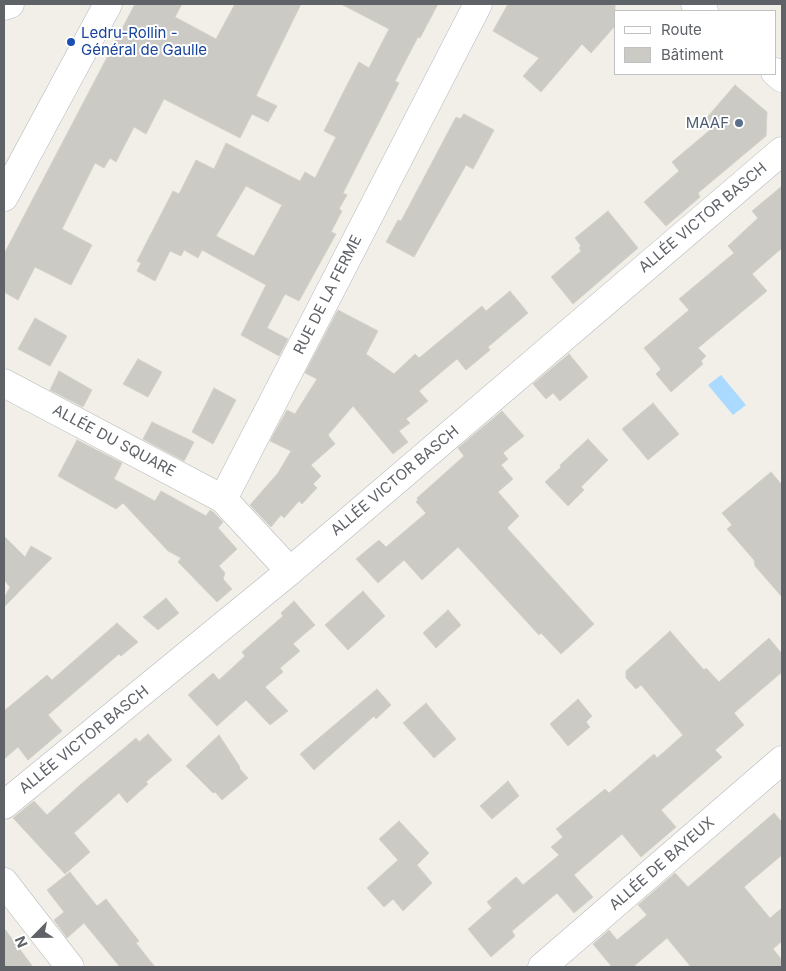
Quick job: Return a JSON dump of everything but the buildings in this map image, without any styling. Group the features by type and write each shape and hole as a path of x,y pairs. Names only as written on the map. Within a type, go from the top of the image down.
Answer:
{"street":[{"path":"4,6 10,4"},
{"path":"4,197 108,4"},
{"name":"RUE DE LA FERME","path":"223,499 478,4"},
{"name":"ALLÉE VICTOR BASCH","path":"4,805 290,571 782,151"},
{"name":"ALLÉE DU SQUARE","path":"4,383 223,499"},
{"path":"223,499 290,571"},
{"name":"ALLÉE DE BAYEUX","path":"542,967 782,760"},
{"path":"4,882 70,967"}],"water":[{"path":"721,375 746,405 733,415 708,385"}],"place":[{"name":"Ledru-Rollin - Général de Gaulle","path":"71,42"},
{"name":"MAAF","path":"739,123"}]}
